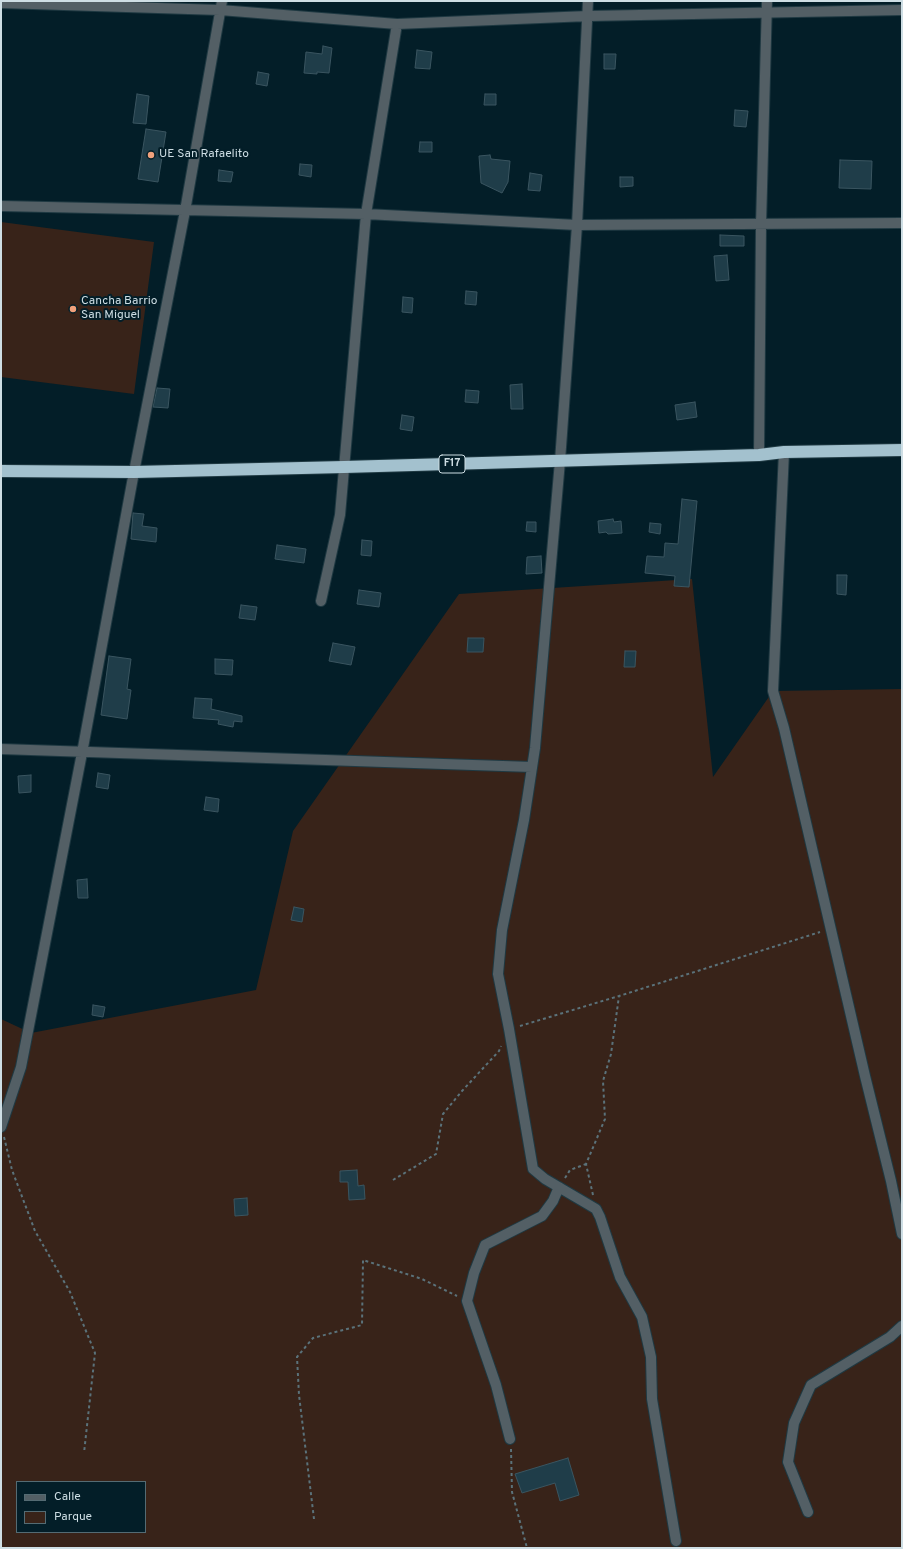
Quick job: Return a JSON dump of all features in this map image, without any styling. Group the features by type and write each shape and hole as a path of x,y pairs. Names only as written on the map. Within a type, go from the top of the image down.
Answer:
{"highway":[{"name":"F17","path":"1,471 134,472 759,455 784,452 902,450"}],"street":[{"path":"588,1 577,226 560,461 535,748 524,820 502,930 498,974 533,1169 545,1179 596,1208 620,1277 642,1317 651,1357 652,1399 676,1541"},
{"path":"759,455 761,224 767,1"},
{"path":"1,3 221,6 397,24 588,16 767,14 902,10"},
{"path":"1,1126 22,1067 134,472 185,211 221,6"},
{"path":"321,601 340,515 366,214 397,24"},
{"path":"1,206 366,214 577,226 902,223"},
{"path":"784,452 773,691 784,728 865,1076 892,1181 900,1215 902,1234"},
{"path":"1,749 82,753 532,767"},
{"path":"510,1440 496,1384 467,1301 474,1272 485,1245 542,1216 553,1201 559,1187"},
{"path":"808,1512 788,1462 794,1422 811,1385 890,1337 902,1326"}],"path":[{"path":"393,1180 436,1154 443,1114 499,1051 509,1029 831,929"},
{"path":"596,1208 586,1164 605,1119 603,1081 610,1054 619,996"},
{"path":"1,1126 12,1170 35,1231 70,1292 95,1353 84,1453"},
{"path":"559,1187 570,1170 586,1164"},
{"path":"314,1519 299,1395 297,1357 313,1338 362,1325 363,1260 422,1279 467,1301"},
{"path":"510,1440 512,1492 527,1548"}],"green space":[{"name":"Cancha Barrio San Miguel","path":"1,222 154,242 134,394 1,377"},
{"path":"692,579 713,777 773,691 902,689 902,1548 1,1548 1,1019 31,1033 256,990 293,831 459,594"}],"building":[{"path":"323,46 332,48 329,73 304,73 306,52 322,54"},
{"path":"417,50 432,52 430,69 415,68"},
{"path":"604,54 616,54 615,69 604,69"},
{"path":"258,72 269,74 267,86 256,84"},
{"path":"137,94 149,96 146,124 133,123"},
{"path":"485,94 496,94 496,105 484,105"},
{"path":"735,110 748,111 746,127 734,126"},
{"path":"146,129 166,132 158,182 138,179"},
{"path":"420,142 432,142 432,152 419,152"},
{"path":"490,155 491,159 510,161 508,182 502,193 481,183 479,156"},
{"path":"840,160 872,161 871,189 839,188"},
{"path":"300,164 312,165 311,177 299,175"},
{"path":"219,170 233,172 231,182 218,181"},
{"path":"530,173 542,175 540,191 528,190"},
{"path":"620,177 633,177 633,186 620,187"},
{"path":"720,235 744,236 744,246 720,246"},
{"path":"727,255 729,280 716,281 714,256"},
{"path":"466,291 477,292 476,305 465,304"},
{"path":"403,297 413,298 412,313 402,312"},
{"path":"522,384 523,409 511,409 510,385"},
{"path":"157,388 170,389 168,408 153,407"},
{"path":"466,390 479,391 478,403 465,402"},
{"path":"695,402 697,417 677,420 675,405"},
{"path":"402,415 414,417 412,431 400,429"},
{"path":"682,499 697,501 689,587 674,586 675,576 645,573 647,556 664,557 665,543 678,544"},
{"path":"133,513 144,514 142,526 157,528 156,542 131,539"},
{"path":"613,519 614,522 621,521 622,533 599,533 598,521"},
{"path":"527,522 536,522 536,532 526,531"},
{"path":"650,523 661,524 660,534 649,532"},
{"path":"362,540 372,541 371,556 361,555"},
{"path":"277,545 306,549 304,563 275,559"},
{"path":"541,556 542,573 526,574 527,557"},
{"path":"837,575 847,575 846,595 837,594"},
{"path":"359,590 381,593 379,607 357,604"},
{"path":"241,605 257,607 255,620 239,618"},
{"path":"468,638 484,638 483,652 467,652"},
{"path":"333,643 355,647 351,665 329,661"},
{"path":"625,651 636,651 635,667 624,667"},
{"path":"109,656 131,659 127,689 131,690 127,719 101,715"},
{"path":"215,659 233,660 232,675 215,674"},
{"path":"195,698 212,699 211,709 242,716 242,722 234,721 233,727 218,724 219,720 193,718"},
{"path":"98,773 110,775 108,789 96,787"},
{"path":"31,775 31,792 19,793 18,776"},
{"path":"206,797 219,799 218,812 204,810"},
{"path":"87,879 88,898 78,898 77,880"},
{"path":"294,907 304,909 302,922 291,920"},
{"path":"93,1005 105,1007 103,1017 92,1015"},
{"path":"357,1170 358,1186 364,1185 365,1199 349,1200 348,1182 340,1182 340,1171"},
{"path":"247,1198 248,1215 235,1216 234,1199"},
{"path":"568,1458 579,1495 560,1501 555,1483 522,1493 515,1474"}],"place":[{"name":"UE San Rafaelito","path":"151,155"},
{"name":"Cancha Barrio San Miguel","path":"73,309"}]}
